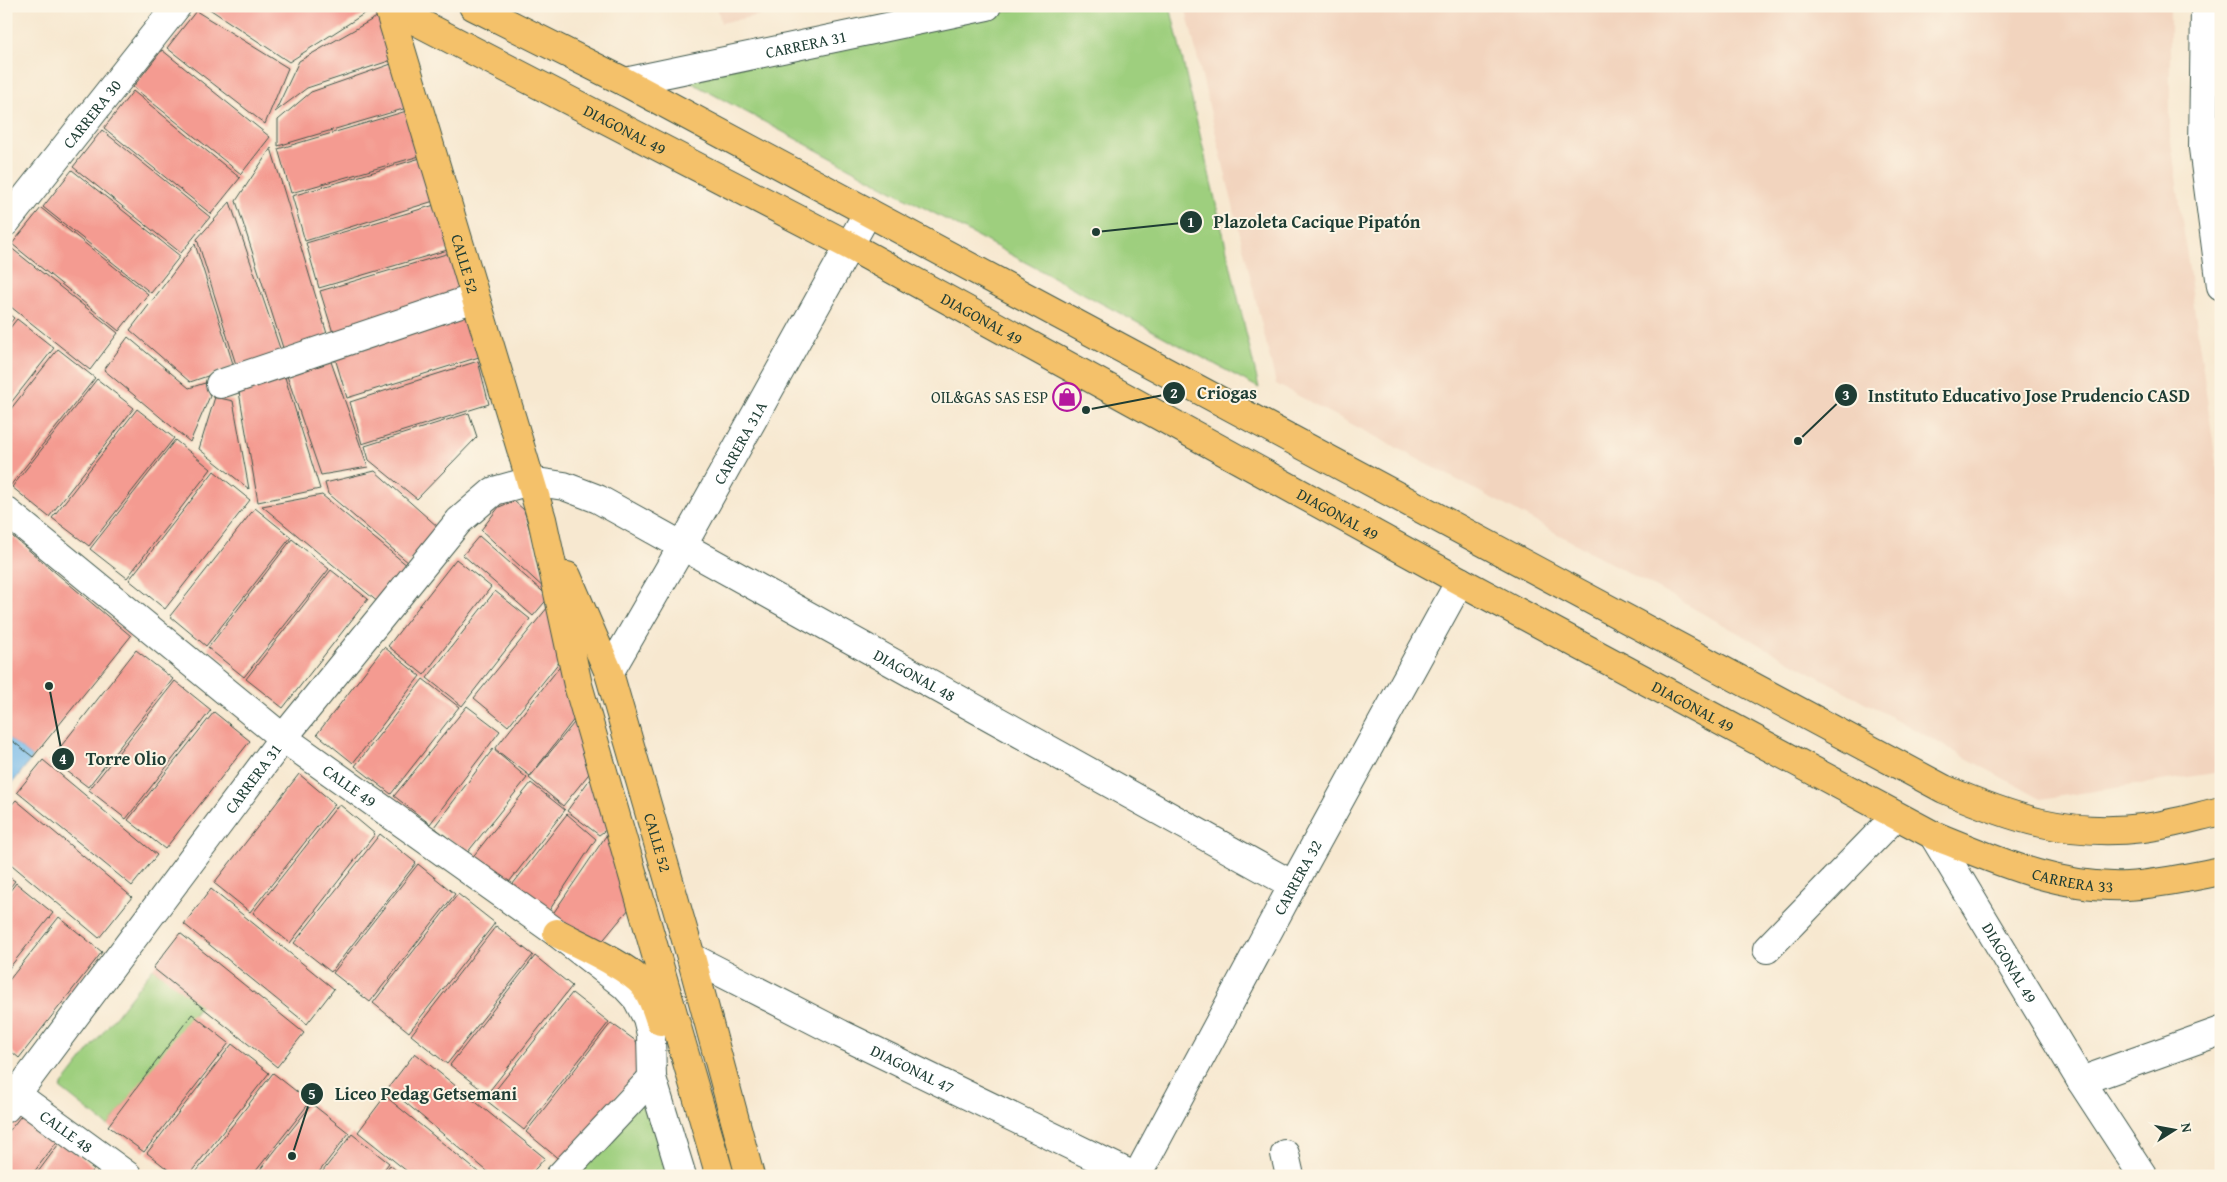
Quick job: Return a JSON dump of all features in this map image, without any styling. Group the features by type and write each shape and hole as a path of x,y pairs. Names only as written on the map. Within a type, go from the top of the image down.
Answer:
{"main road":[{"name":"DIAGONAL 49","path":"388,6 850,246 1460,581 1933,835"},
{"name":"CALLE 52","path":"388,6 542,519 578,685 719,1176"},
{"path":"472,6 625,82 1935,785 1998,812 2076,830 2114,831 2145,828 2221,811"},
{"name":"CALLE 52","path":"542,519 609,673 691,957 750,1176"},
{"name":"CARRERA 33","path":"1933,835 2012,867 2084,884 2125,886 2154,884 2221,871"},
{"path":"557,933 634,975 644,985 653,1001 692,1122 719,1176"}],"street":[{"name":"CARRERA 30","path":"6,222 178,6"},
{"name":"CARRERA 31","path":"625,82 987,6"},
{"path":"2205,6 2221,286"},
{"name":"CARRERA 31A","path":"609,673 683,546 868,212"},
{"path":"220,384 475,298"},
{"name":"CARRERA 31","path":"10,1097 283,738 459,521 494,491 530,481"},
{"name":"DIAGONAL 48","path":"530,481 564,486 598,499 1293,885"},
{"name":"CALLE 49","path":"6,511 283,738 557,933 625,986 637,999 647,1018 651,1034 652,1078 682,1176"},
{"name":"CARRERA 32","path":"1136,1176 1460,581"},
{"path":"1767,950 1896,816"},
{"name":"DIAGONAL 49","path":"1933,835 2081,1082 2143,1176"},
{"name":"DIAGONAL 47","path":"691,957 841,1034 1136,1176"},
{"path":"2081,1082 2221,1031"},
{"path":"560,1176 652,1078"},
{"name":"CALLE 48","path":"10,1097 128,1176"}],"shaded area":[{"path":"717,6 804,6 721,23"},
{"path":"1185,6 2170,6 2170,134 2221,498 2221,772 2041,799 1514,510 1276,384"}],"green space":[{"path":"1034,6 1170,6 1259,388 679,76"},
{"path":"153,968 201,1005 108,1126 60,1088"},
{"path":"652,1078 682,1176 560,1176"}],"water":[{"path":"6,736 33,757 6,791"}],"building":[{"path":"205,6 370,6 373,8 289,62"},
{"path":"196,11 288,68 265,124 167,48"},
{"path":"382,14 395,59 307,88 275,112 299,61"},
{"path":"162,50 270,137 241,174 133,87"},
{"path":"397,62 410,107 278,146 278,120 311,92"},
{"path":"133,91 240,178 211,214 104,128"},
{"path":"410,110 423,155 291,193 278,149"},
{"path":"102,130 210,217 181,253 73,167"},
{"path":"271,148 328,337 284,351 236,201"},
{"path":"424,157 437,200 305,241 292,196"},
{"path":"72,170 180,256 151,293 43,207"},
{"path":"230,202 282,354 237,368 197,239"},
{"path":"438,204 451,249 319,288 306,243"},
{"path":"41,208 148,294 119,331 12,244"},
{"path":"195,244 234,367 190,382 130,330"},
{"path":"10,247 118,333 90,370 6,303 6,252"},
{"path":"453,252 466,295 334,336 320,291"},
{"path":"6,312 14,318 6,328"},
{"path":"466,314 479,357 347,398 335,358"},
{"path":"17,319 54,348 6,409 6,333"},
{"path":"128,337 189,388 205,383 210,396 190,442 104,370"},
{"path":"58,349 95,378 10,486 6,483 6,415"},
{"path":"329,356 368,467 321,475 285,370"},
{"path":"478,361 489,404 362,444 350,402"},
{"path":"283,371 320,489 258,502 238,386"},
{"path":"97,379 134,408 49,517 12,487"},
{"path":"215,397 233,401 249,489 199,449"},
{"path":"137,409 174,438 89,546 52,518"},
{"path":"469,413 477,437 417,499 369,460 365,446"},
{"path":"175,440 211,469 127,578 90,549"},
{"path":"214,471 250,500 165,609 129,580"},
{"path":"375,471 438,527 409,563 328,494 325,483"},
{"path":"322,495 408,566 379,603 262,506"},
{"path":"514,501 524,510 547,591 481,530 499,507"},
{"path":"255,508 291,537 206,646 170,616"},
{"path":"6,531 131,636 33,757 6,736"},
{"path":"479,536 549,597 533,616 463,555"},
{"path":"292,539 329,569 244,677 208,648"},
{"path":"456,559 491,587 424,675 388,646"},
{"path":"331,570 368,599 283,708 246,679"},
{"path":"495,591 530,619 462,706 427,678"},
{"path":"552,602 564,656 508,726 474,698"},
{"path":"384,647 420,676 353,763 317,734"},
{"path":"136,650 173,679 88,787 51,759"},
{"path":"565,660 578,714 530,776 495,749"},
{"path":"423,679 459,707 391,794 355,766"},
{"path":"175,681 211,710 126,819 89,790"},
{"path":"467,706 500,731 430,824 394,796"},
{"path":"214,712 250,741 165,849 128,820"},
{"path":"578,718 592,770 563,806 529,778"},
{"path":"493,749 527,778 467,853 434,827"},
{"path":"43,760 157,855 132,886 17,792"},
{"path":"595,772 611,826 599,835 567,811"},
{"path":"299,774 335,804 250,912 214,883"},
{"path":"531,783 565,810 506,886 471,859"},
{"path":"16,800 132,897 99,938 6,860 6,811"},
{"path":"339,804 375,834 290,943 253,913"},
{"path":"567,814 596,839 545,917 509,889"},
{"path":"610,830 629,909 600,944 550,918"},
{"path":"380,834 416,863 331,972 294,943"},
{"path":"418,864 455,894 370,1002 333,973"},
{"path":"6,875 15,881 6,892"},
{"path":"16,883 53,913 6,972 6,896"},
{"path":"211,889 334,989 307,1024 184,924"},
{"path":"458,894 495,923 409,1032 373,1003"},
{"path":"59,917 102,952 19,1058 6,1047 6,984"},
{"path":"496,926 533,955 447,1064 411,1035"},
{"path":"180,933 304,1033 277,1067 153,968"},
{"path":"535,956 572,986 487,1094 450,1065"},
{"path":"572,993 609,1022 524,1130 487,1101"},
{"path":"192,1014 229,1043 144,1152 108,1126"},
{"path":"611,1023 636,1041 642,1057 637,1073 561,1161 526,1132"},
{"path":"232,1044 269,1073 188,1176 176,1176 147,1153"},
{"path":"415,1053 545,1158 529,1176 493,1176 388,1088"},
{"path":"273,1073 310,1102 252,1176 193,1176"},
{"path":"385,1096 483,1176 413,1176 358,1132"},
{"path":"312,1104 349,1133 316,1176 255,1176"},
{"path":"24,1112 59,1139 31,1176 6,1176 6,1135"},
{"path":"352,1134 389,1163 379,1176 319,1176"},
{"path":"61,1141 95,1168 89,1176 35,1176"},
{"path":"390,1165 403,1176 382,1176"}],"place":[{"name":"Plazoleta Cacique Pipatón","path":"1096,232"},
{"name":"OIL&GAS SAS ESP","path":"1067,397"},
{"name":"Criogas","path":"1086,410"},
{"name":"Instituto Educativo Jose Prudencio CASD","path":"1798,441"},
{"name":"Torre Olio","path":"49,686"},
{"name":"Liceo Pedag Getsemani","path":"292,1156"}]}
